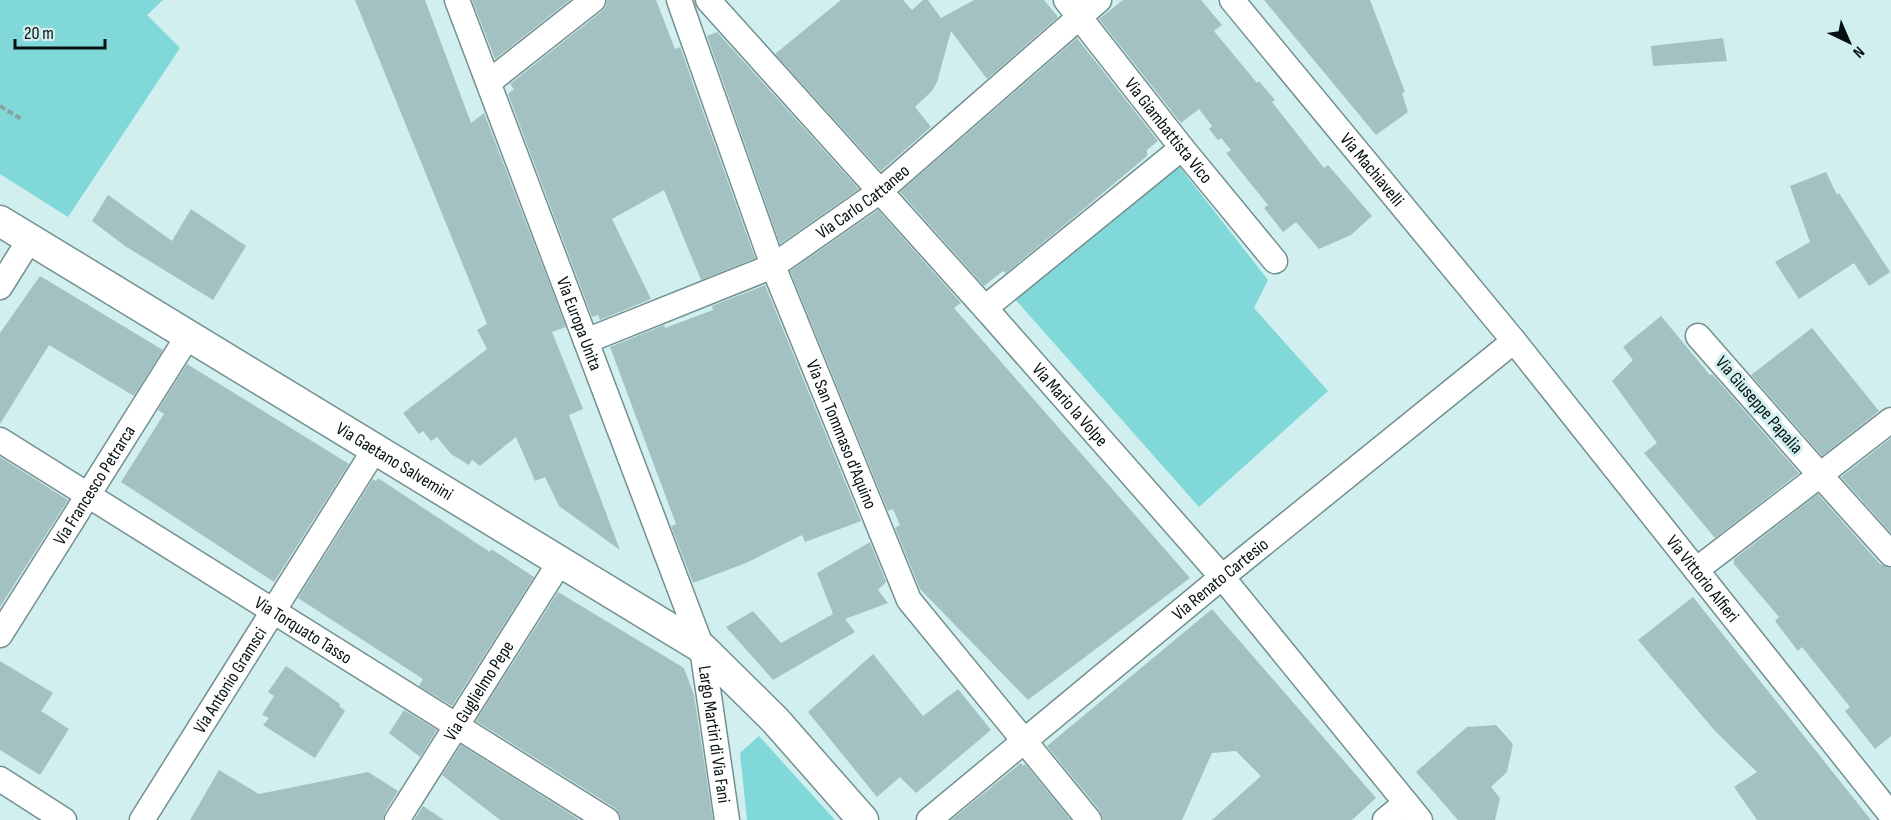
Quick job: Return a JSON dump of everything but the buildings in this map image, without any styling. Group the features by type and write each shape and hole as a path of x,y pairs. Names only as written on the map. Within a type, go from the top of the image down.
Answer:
{"street":[{"name":"Via Europa Unita","path":"457,0 702,648"},
{"path":"489,82 592,0"},
{"name":"Via San Tommaso d'Aquino","path":"679,0 773,266 909,600 1089,820"},
{"name":"Via Mario la Volpe","path":"708,0 985,308 1222,577 1413,811"},
{"name":"Via Carlo Cattaneo","path":"586,340 773,266 879,192 1073,8 1099,0"},
{"name":"Via Machiavelli","path":"1238,2 1514,341"},
{"name":"Via Giambattista Vico","path":"1073,8 1182,148 1275,261"},
{"path":"985,308 1182,148"},
{"name":"Via Gaetano Salvemini","path":"0,221 702,648 775,720 863,820"},
{"path":"0,287 30,239"},
{"name":"Via Francesco Petrarca","path":"0,635 188,336"},
{"name":"Via Giuseppe Papalia","path":"1698,336 1891,554"},
{"name":"Via Vittorio Alfieri","path":"1514,341 1891,814"},
{"name":"Via Renato Cartesio","path":"929,820 1222,577 1514,341"},
{"path":"1696,570 1891,420"},
{"name":"Via Torquato Tasso","path":"0,440 607,820"},
{"name":"Via Antonio Gramsci","path":"142,820 375,449"},
{"name":"Via Guglielmo Pepe","path":"397,820 560,561"},
{"name":"Largo Martiri di Via Fani","path":"702,648 727,820"},
{"path":"0,779 64,820"},
{"path":"1385,820 1413,811"}],"path":[{"path":"0,106 23,120"}],"shaded area":[{"path":"0,0 163,0 147,15 180,48 68,217 0,174"},
{"path":"1179,166 1268,280 1254,308 1328,391 1199,507 1015,299"},
{"path":"759,736 835,820 747,820 740,753"}]}
